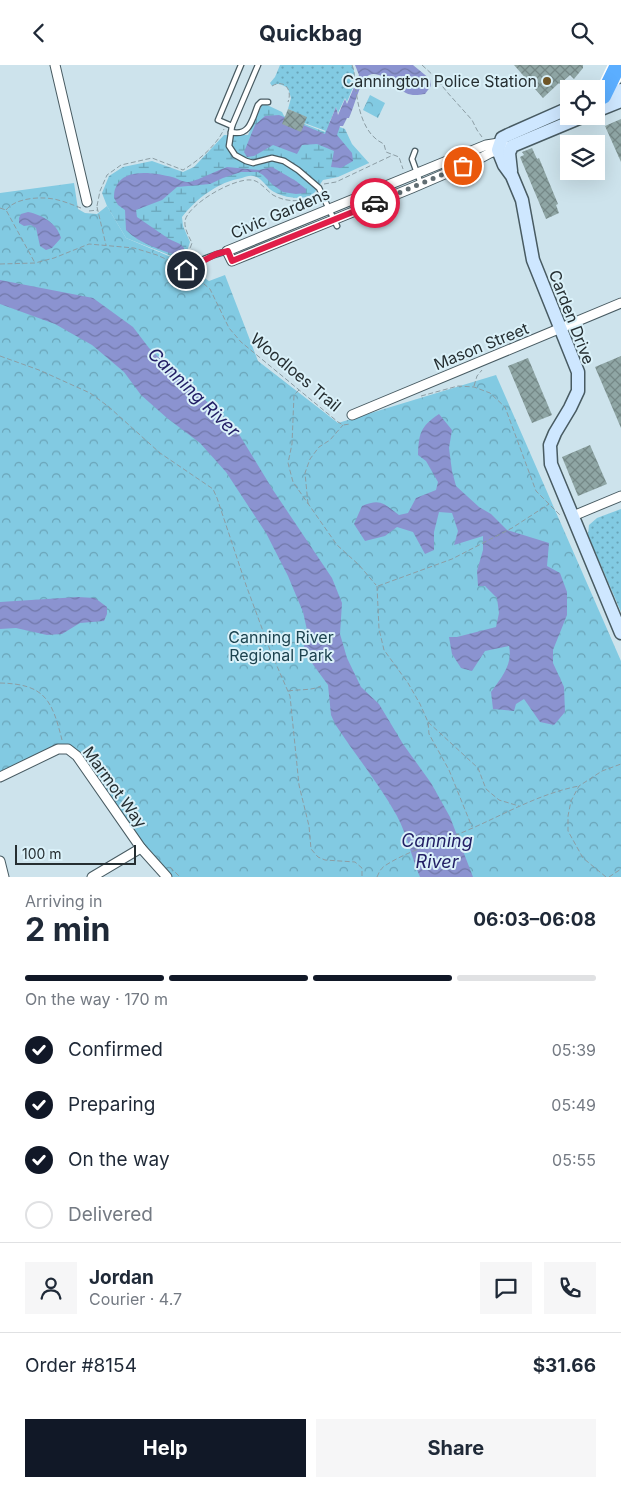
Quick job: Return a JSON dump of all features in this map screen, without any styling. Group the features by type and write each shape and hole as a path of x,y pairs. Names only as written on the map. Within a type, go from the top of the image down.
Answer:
{"highway":[{"path":"605,87 618,65"}],"street":[{"path":"55,65 87,202"},
{"path":"605,95 621,90"},
{"path":"605,107 621,101"},
{"path":"502,147 515,144 560,120"},
{"name":"Civic Gardens","path":"486,145 502,147 335,223 232,261 228,251 486,145"},
{"name":"Carden Drive","path":"502,147 526,216 533,260 578,372 578,391 550,445 551,464 567,516 621,633"},
{"name":"Mason Street","path":"354,418 621,303"},
{"path":"567,516 621,496"},
{"name":"Marmot Way","path":"0,777 58,749 68,749 77,756 141,848 167,877"},
{"path":"92,877 141,848"},
{"path":"0,861 4,877"}],"lane":[{"path":"232,126 218,120 241,65"},
{"path":"258,65 232,126 229,146 235,155 253,163 272,158 284,161 298,170 319,188 335,223"},
{"path":"231,132 237,134 244,133 258,105 261,102 268,102"},
{"path":"415,151 412,159 421,184"},
{"path":"184,268 216,254 228,251"}],"path":[{"path":"352,65 364,123 372,136 384,144 386,152 399,157 407,177"},
{"path":"422,65 472,119 484,139"},
{"path":"272,86 276,84 288,88 290,93 288,102"},
{"path":"106,245 97,207 100,191 107,175 121,165 152,158 183,170 193,165 215,143 226,123"},
{"path":"184,268 192,243 185,225 185,219 190,212 212,193 235,183 251,180 290,202 310,200 323,184 336,183 393,155"},
{"path":"6,210 16,202 47,198 92,211 98,210"},
{"path":"87,202 97,207"},
{"path":"0,208 6,210 35,263"},
{"name":"Woodloes Trail","path":"0,264 35,263 54,258 88,244 134,248 157,255 184,268 210,289 229,328 241,342 343,425 348,425 354,418"},
{"path":"0,356 39,370 90,393 109,407 160,453 212,489 217,498 246,585 290,696 299,785 309,826 311,849 318,857 325,860 355,862 362,868 362,875"},
{"path":"474,387 477,376 486,366 485,361"},
{"path":"421,396 458,386 474,387 490,393 505,407 536,491 567,516"},
{"path":"299,389 294,395 292,444 288,463 293,483 337,545 359,565 377,586 379,629 384,650 408,683 420,704 428,722 429,733 449,770 472,827"},
{"path":"308,505 306,473 310,459 319,447 330,440 343,425"},
{"path":"377,586 452,559 512,528 549,503"},
{"path":"0,683 12,683 32,688 48,700 56,714 62,740"},
{"path":"288,691 309,690 321,686"},
{"path":"428,722 478,768 486,789 499,800 520,806"},
{"path":"377,877 385,865 520,806 562,789 579,786 602,771 621,764"},
{"path":"579,786 571,801 568,831 583,858 608,877 621,869"}],"green space":[{"path":"280,65 352,65 355,79 351,92 347,102 345,98 338,113 336,107 326,131 304,123 306,117 288,109 291,98 288,88 278,84 272,86 270,83"},
{"path":"370,95 385,103 378,118 363,110"},
{"path":"262,105 267,105 282,112 284,116 325,132 329,123 345,129 352,144 369,163 338,177 323,180 312,195 302,198 280,195 271,190 263,181 252,176 233,180 216,187 194,203 182,217 183,226 190,242 184,261 126,238 107,206 102,193 109,176 123,167 152,161 183,172 194,167 224,135 248,135"},
{"name":"Canning River Regional Park","path":"74,183 78,209 85,213 97,214 107,206 126,238 178,260 209,281 225,275 258,361 338,423 496,375 621,661 621,877 168,877 67,746 0,776 0,193"},
{"path":"621,509 621,612 588,535 589,525 597,518"}],"water":[{"path":"355,65 413,65 430,79 431,86 425,94 413,95 406,93 380,75 370,75 365,78 349,118 347,118 343,126 340,126 337,135 352,153 353,161 341,168 331,167 334,151 317,144 302,145 297,154 273,145 254,156 247,157 244,152 255,125 265,116 279,115 325,134 336,107 338,115 345,99 347,104 359,75"},
{"path":"227,167 259,170 272,167 296,181 306,189 306,193 283,192 258,172 241,172 210,184 177,187 162,200 136,210 137,217 184,248 184,254 179,256 144,243 126,230 125,210 118,205 114,198 114,191 120,181 126,176 149,173 190,182"},
{"path":"28,212 44,218 56,228 61,238 52,248 46,250 40,246 36,228 19,223 21,214"},
{"name":"Canning River","path":"0,280 93,298 133,327 149,348 234,426 273,490 332,578 342,603 340,634 347,658 361,687 379,704 403,744 431,783 450,817 473,877 420,877 397,816 335,724 331,715 328,685 309,659 304,646 307,630 303,612 288,576 266,533 226,472 200,443 141,395 124,372 92,345 55,324 0,304"},
{"path":"439,414 452,430 449,448 456,486 479,507 491,514 507,530 549,543 547,566 560,573 567,592 567,615 553,650 553,663 564,687 565,712 554,725 540,722 524,699 516,704 514,711 493,709 491,692 503,676 508,665 509,646 485,651 472,671 461,668 452,654 449,637 457,637 496,627 499,613 497,598 485,586 478,586 477,571 483,550 483,536 454,545 458,531 452,513 439,512 434,532 434,550 425,554 413,532 397,527 385,536 365,541 354,524 362,506 378,502 399,515 408,513 416,498 436,490 438,482 426,461 418,455 420,436 424,427"},
{"path":"78,597 95,598 107,607 104,621 80,623 62,634 47,635 16,628 0,629 0,602"}],"building":[{"name":"Cannington Police Station","path":"514,65 583,65 583,68 574,79 570,75 564,80 560,80 560,84 543,98"},
{"path":"288,109 307,117 301,132 282,124"},
{"path":"621,119 621,162 605,126"},
{"path":"532,148 537,159 539,158 558,204 556,205 559,213 546,219 520,157 524,155 522,152"},
{"path":"621,356 621,428 595,367"},
{"path":"528,358 552,415 532,423 508,366"},
{"path":"590,445 607,484 578,496 562,457"}],"way so far":[{"path":"375,203 463,166"}],"place":[{"name":"Cannington Police Station","path":"547,81"}],"route":[{"path":"186,270 190,266 216,254 228,251 232,261 375,203"}]}
